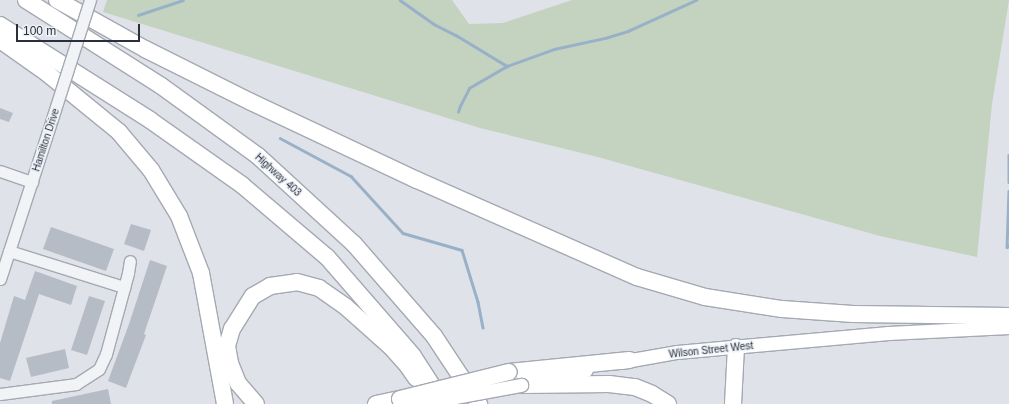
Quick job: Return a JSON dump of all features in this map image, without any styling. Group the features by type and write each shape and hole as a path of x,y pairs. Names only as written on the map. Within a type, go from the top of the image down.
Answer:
{"highway":[{"name":"Highway 403","path":"26,0 160,85 258,156 354,244 434,336 479,404"},
{"path":"57,0 145,49 249,102 417,180 637,277 705,297 782,309 853,314 1009,316"},
{"path":"0,25 150,120 242,185 327,257 413,356 444,404"},
{"path":"0,40 48,74 120,132 151,170 179,216 201,273 226,404"},
{"path":"256,404 238,383 230,363 227,346 232,329 253,296 270,286 297,282 319,288 346,307 369,327 407,365 433,404"},
{"path":"434,336 492,404"},
{"path":"733,404 736,347"},
{"path":"376,404 509,372 629,360"},
{"path":"521,385 609,384 634,387 652,394 668,404"}],"main road":[{"name":"Wilson Street West","path":"417,404 521,385 629,360 677,352 888,333 1009,327"}],"street":[{"name":"Hamilton Drive","path":"0,279 90,0"},
{"path":"0,171 32,182"},
{"path":"9,251 124,287"},
{"path":"0,394 76,384 98,369 106,354 130,261"}],"green space":[{"path":"107,0 452,0 469,24 503,23 572,0 1009,0 992,104 977,257 880,236 594,156 480,128 103,12"}],"building":[{"path":"0,108 13,113 9,122 0,119"},
{"path":"131,224 151,230 144,251 124,244"},
{"path":"51,227 114,249 106,271 43,249"},
{"path":"150,260 167,266 144,334 146,335 126,388 108,381"},
{"path":"35,271 77,286 71,305 39,294 10,381 0,378 0,343 14,296 25,300"},
{"path":"89,296 105,301 87,355 71,350"},
{"path":"65,349 69,368 31,377 26,358"},
{"path":"108,389 111,404 52,404 52,401"}],"waterway":[{"path":"138,15 183,0"},
{"path":"400,0 434,24 456,35 507,66"},
{"path":"458,112 469,88 507,66 554,49 605,38 628,31 696,0"},
{"path":"280,138 351,176 403,233 462,250 478,302 483,328"},
{"path":"1009,155 1009,182"},
{"path":"1009,191 1007,247 1009,245"}]}
